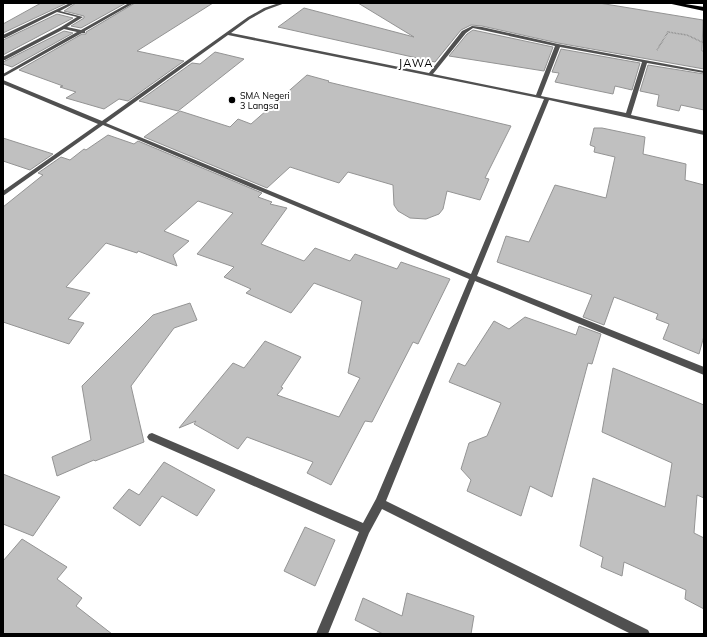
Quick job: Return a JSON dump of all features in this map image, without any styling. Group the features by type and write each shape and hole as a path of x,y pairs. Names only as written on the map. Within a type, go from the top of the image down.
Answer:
{"main road":[{"path":"670,3 704,8"}],"street":[{"path":"3,37 72,3"},
{"path":"3,76 84,32 132,3"},
{"path":"3,194 258,13 282,3"},
{"path":"3,59 81,17 56,11"},
{"path":"63,28 84,32"},
{"path":"430,75 464,32 469,28 482,28 558,45 704,72"},
{"path":"229,34 543,98 704,133"},
{"path":"322,634 365,529 380,503 472,277 543,98 558,45"},
{"path":"628,116 645,61"},
{"path":"3,82 472,277 704,371"},
{"path":"152,437 365,529"},
{"path":"380,503 644,634"}],"path":[{"path":"654,62 659,45 668,32 688,35 704,43"}],"building":[{"path":"41,3 67,3 3,33 3,24"},
{"path":"76,3 126,3 81,28 71,26 84,18 84,16 64,11"},
{"path":"135,3 213,3 137,51 184,61 128,101 119,99 104,109 66,98 76,92 19,70 82,34 86,34 86,32"},
{"path":"358,3 599,3 703,20 702,51 704,51 704,69 558,43 482,26 471,25 461,30 435,62 278,27 304,8 414,37"},
{"path":"57,14 73,18 3,55 3,40"},
{"path":"473,30 553,47 544,71 449,56 467,34"},
{"path":"64,31 73,33 12,67 3,64 3,62"},
{"path":"561,49 640,63 632,90 615,86 613,94 555,82 559,73 552,72"},
{"path":"215,52 244,59 178,111 139,101 192,63 200,64"},
{"path":"648,65 704,74 704,110 681,105 679,111 657,106 659,95 640,91"},
{"path":"307,75 329,81 328,82 511,126 485,178 489,179 480,200 447,191 443,209 439,214 426,219 410,218 398,211 394,205 393,185 348,172 339,183 290,167 267,188 144,137 180,111 230,127 238,119 251,124"},
{"path":"594,128 602,128 645,137 643,154 686,164 685,180 704,185 704,336 699,354 663,339 669,324 656,319 658,314 614,297 604,325 583,317 592,295 497,262 506,236 529,242 555,185 606,198 615,157 594,152 595,147 590,145"},
{"path":"108,135 134,144 138,141 262,193 258,197 272,202 270,204 287,208 261,244 304,261 315,248 350,261 355,254 397,269 401,262 450,279 418,344 413,342 372,422 365,421 331,485 307,473 313,462 247,437 238,449 194,424 196,421 179,428 233,363 244,368 265,341 301,357 281,387 283,388 277,395 339,417 360,378 348,373 362,301 314,283 291,313 246,293 251,289 224,277 234,267 197,254 233,213 198,201 164,231 189,241 173,255 177,266 138,251 137,253 106,243 66,287 90,293 68,319 84,323 69,344 3,322 3,207 43,175 38,173 61,157 70,160 84,149 86,150"},
{"path":"3,138 53,154 30,170 3,161"},
{"path":"190,303 197,320 174,328 131,386 144,442 95,461 94,460 57,476 52,457 91,440 82,386 153,315"},
{"path":"525,317 576,335 579,326 601,334 592,364 588,363 552,497 530,486 521,516 467,491 471,480 461,469 469,443 487,436 501,403 449,382 458,363 465,366 494,321 509,329"},
{"path":"613,368 704,405 704,498 697,495 694,533 704,538 704,609 685,599 686,590 624,562 622,576 601,567 603,557 580,546 593,478 665,507 672,463 602,432"},
{"path":"164,462 215,490 197,516 162,496 140,526 113,508 129,489 139,495"},
{"path":"3,474 60,497 33,536 3,524"},
{"path":"305,527 335,540 315,586 284,571"},
{"path":"22,539 67,567 57,579 82,598 76,606 112,634 3,634 3,561"},
{"path":"407,593 474,616 471,634 383,634 355,620 363,598 402,616"}],"place":[{"name":"SMA Negeri 3 Langsa","path":"232,100"}],"district":[{"name":"JAWA","path":"416,63"}]}
